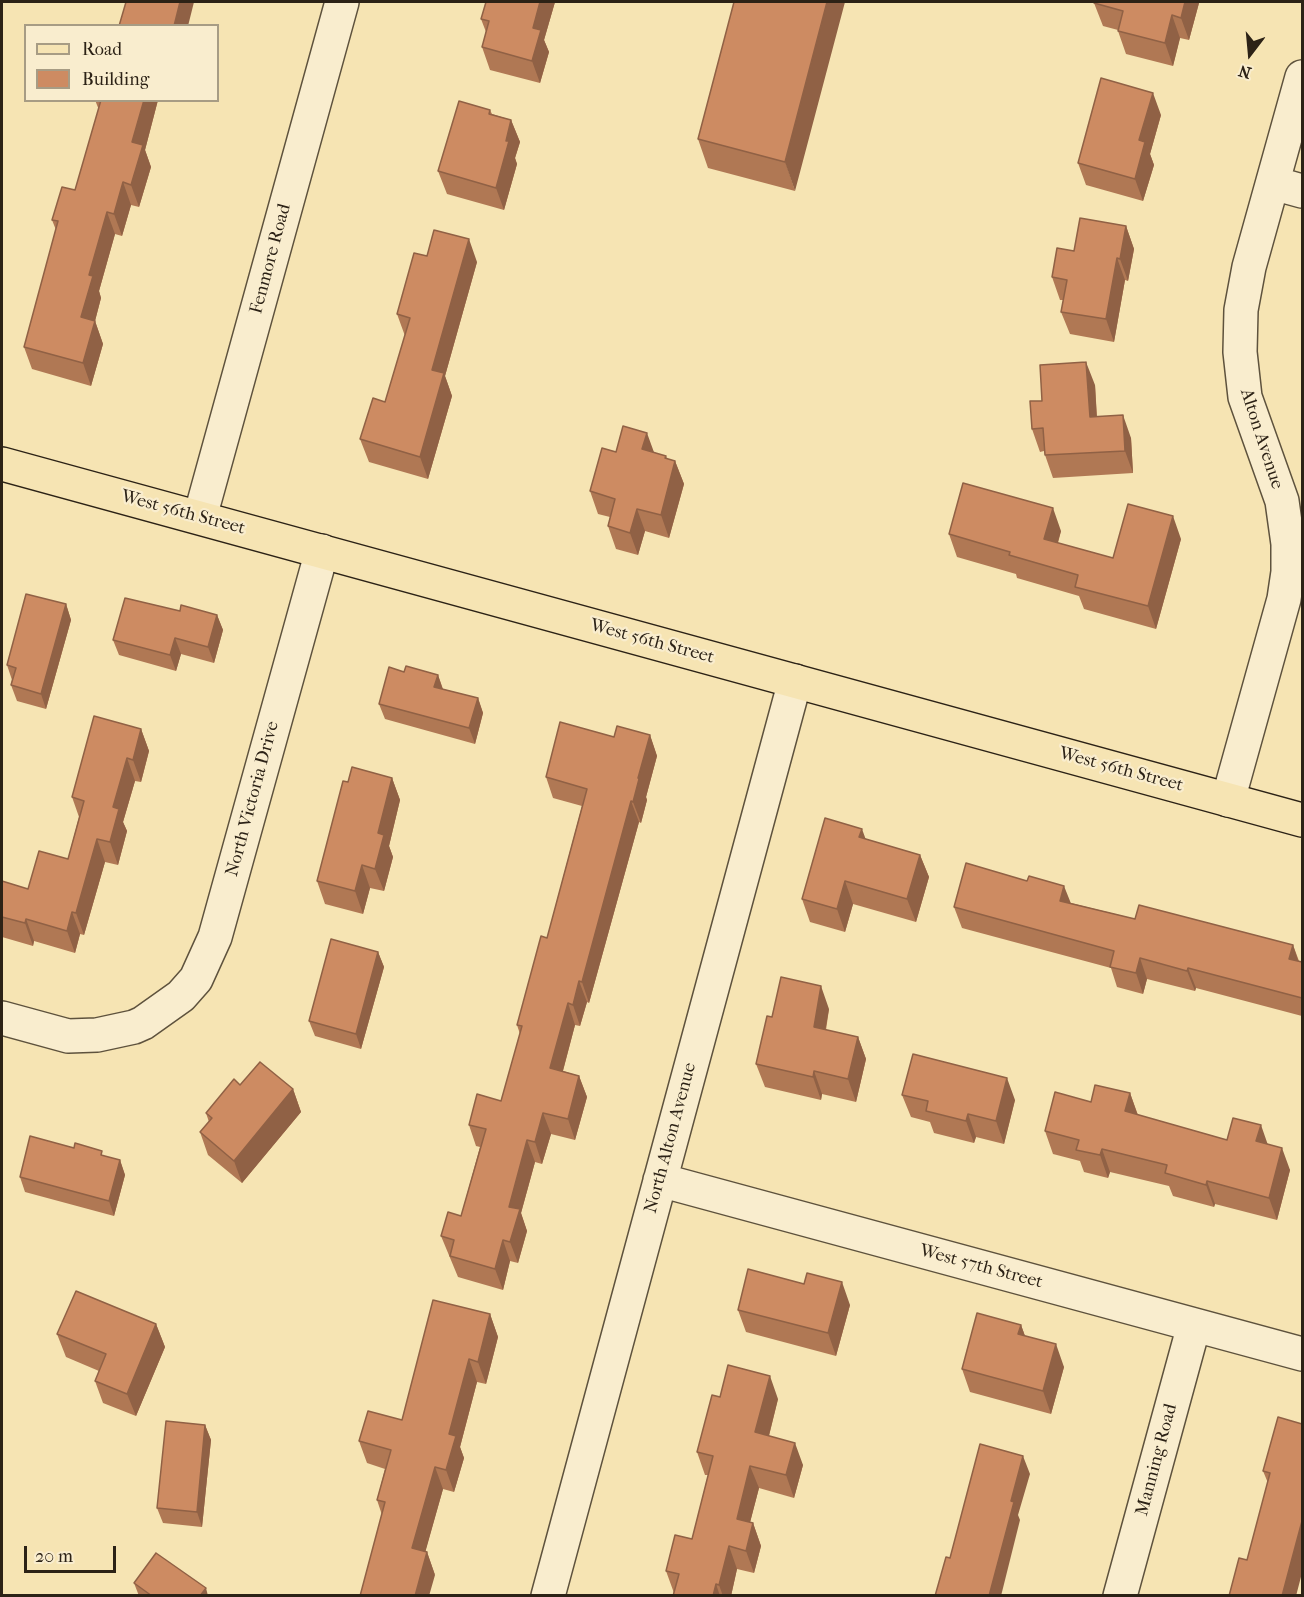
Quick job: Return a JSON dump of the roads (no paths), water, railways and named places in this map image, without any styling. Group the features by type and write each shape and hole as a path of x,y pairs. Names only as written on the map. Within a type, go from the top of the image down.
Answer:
{"main road":[{"name":"West 56th Street","path":"2,464 1302,820"}],"street":[{"name":"Fenmore Road","path":"200,517 342,2"},
{"name":"Alton Avenue","path":"1228,800 1280,615 1288,572 1287,536 1282,501 1245,397 1240,352 1240,324 1244,288 1288,187 1302,77"},
{"name":"North Victoria Drive","path":"2,1018 68,1036 97,1035 143,1023 181,996 196,979 211,948 322,551"},
{"name":"North Alton Avenue","path":"548,1596 795,681"},
{"name":"West 57th Street","path":"660,1180 1302,1354"},
{"name":"Manning Road","path":"1120,1596 1194,1324"}]}
